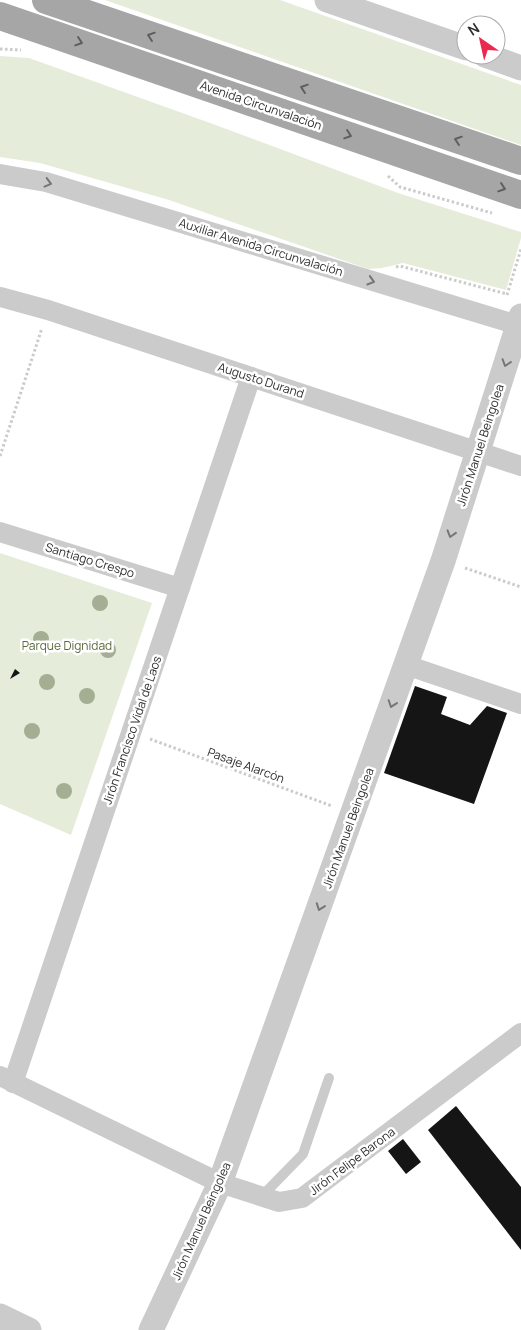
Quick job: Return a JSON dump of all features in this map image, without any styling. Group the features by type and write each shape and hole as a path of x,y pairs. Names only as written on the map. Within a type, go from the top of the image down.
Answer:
{"main road":[{"path":"54,1 521,162"},
{"name":"Avenida Circunvalación","path":"0,16 521,195"},
{"path":"0,25 32,27"}],"street":[{"path":"327,0 456,45"},
{"path":"506,63 521,68"},
{"name":"Auxiliar Avenida Circunvalación","path":"0,174 55,185 515,322"},
{"name":"Augusto Durand","path":"0,297 48,310 521,466"},
{"name":"Jirón Manuel Beingolea","path":"151,1330 220,1183 354,814 443,561 515,322"},
{"name":"Jirón Francisco Vidal de Laos","path":"7,1079 132,733 251,377"},
{"name":"Santiago Crespo","path":"0,532 180,588"},
{"path":"406,665 521,704"},
{"name":"Jirón Felipe Barona","path":"7,1079 220,1183 279,1202 302,1198 521,1033"},
{"path":"0,1316 29,1330"}],"lane":[{"path":"262,1196 303,1154 328,1078"}],"path":[{"path":"515,322 521,249"},
{"path":"0,456 48,310"},
{"path":"443,561 521,587"},
{"name":"Pasaje Alarcón","path":"132,733 354,814"}],"green space":[{"path":"105,0 280,0 456,62 456,65 464,65 521,85 521,145"},
{"path":"0,56 29,58 398,193 521,232 521,238 506,290 403,263 368,269 169,200 40,163 0,157"},
{"name":"Parque Dignidad","path":"0,553 152,603 71,835 0,804"}],"building":[{"path":"15,669 20,673 10,679"},
{"path":"415,686 447,697 441,714 470,725 487,706 507,713 474,804 384,773"},
{"path":"456,1106 521,1187 521,1250 428,1130"},
{"path":"403,1139 421,1162 406,1174 388,1151"}]}
